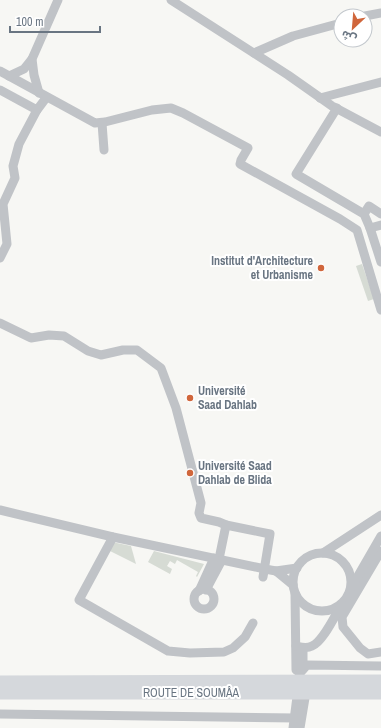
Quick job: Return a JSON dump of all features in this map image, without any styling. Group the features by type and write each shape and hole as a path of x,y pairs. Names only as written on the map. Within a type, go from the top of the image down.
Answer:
{"highway":[{"name":"ROUTE DE SOUMÂA","path":"0,682 381,681"},
{"name":"ROUTE DE SOUMÂA","path":"0,693 301,682 381,693"}],"street":[{"path":"10,76 24,69 32,59 58,0"},
{"path":"171,0 254,53 320,98 381,132"},
{"path":"254,53 293,36 333,25"},
{"path":"0,258 7,244 3,204 14,178 13,166 19,144 38,110 42,95 34,75 32,59"},
{"path":"0,71 95,123 152,110 171,108 248,148 240,160 240,164 334,216 356,230 362,257 381,310"},
{"path":"320,98 381,82"},
{"path":"0,90 38,110"},
{"path":"337,108 296,174 364,214 381,262"},
{"path":"102,122 104,150"},
{"path":"364,214 369,206 381,214"},
{"path":"370,228 381,225"},
{"path":"0,323 31,338 49,335 64,336 88,351 101,355 123,350 137,350 161,368 176,408 201,504 199,513 201,518 270,534 264,573"},
{"path":"0,510 114,537 218,559 264,573 297,568"},
{"path":"300,728 301,682 296,670 300,647 294,588 294,576 297,568 310,556 323,553 381,515"},
{"path":"200,586 218,559 226,525"},
{"path":"300,647 314,646 321,638 381,536"},
{"path":"114,537 78,600 168,651 190,653 224,652 233,648 245,637 253,623"},
{"path":"381,551 342,617 343,627 360,648 368,654 381,652"},
{"path":"323,553 332,555 346,566 350,578 349,591"},
{"path":"276,571 294,588 300,600 307,607 317,610 326,610 336,607 343,601"},
{"path":"293,728 296,718 301,682 307,665 381,666"},
{"path":"0,714 296,718"}],"shaded area":[{"path":"362,264 374,299 368,301 356,266"},
{"path":"112,542 131,546 136,564 108,550"},
{"path":"154,551 204,564 197,577 198,572 177,560 175,564 170,561 167,566 172,569 170,574 148,562"}],"place":[{"name":"Institut d'Architecture et Urbanisme","path":"321,268"},
{"name":"Université Saad Dahlab","path":"190,398"},
{"name":"Université Saad Dahlab de Blida","path":"190,473"}]}
